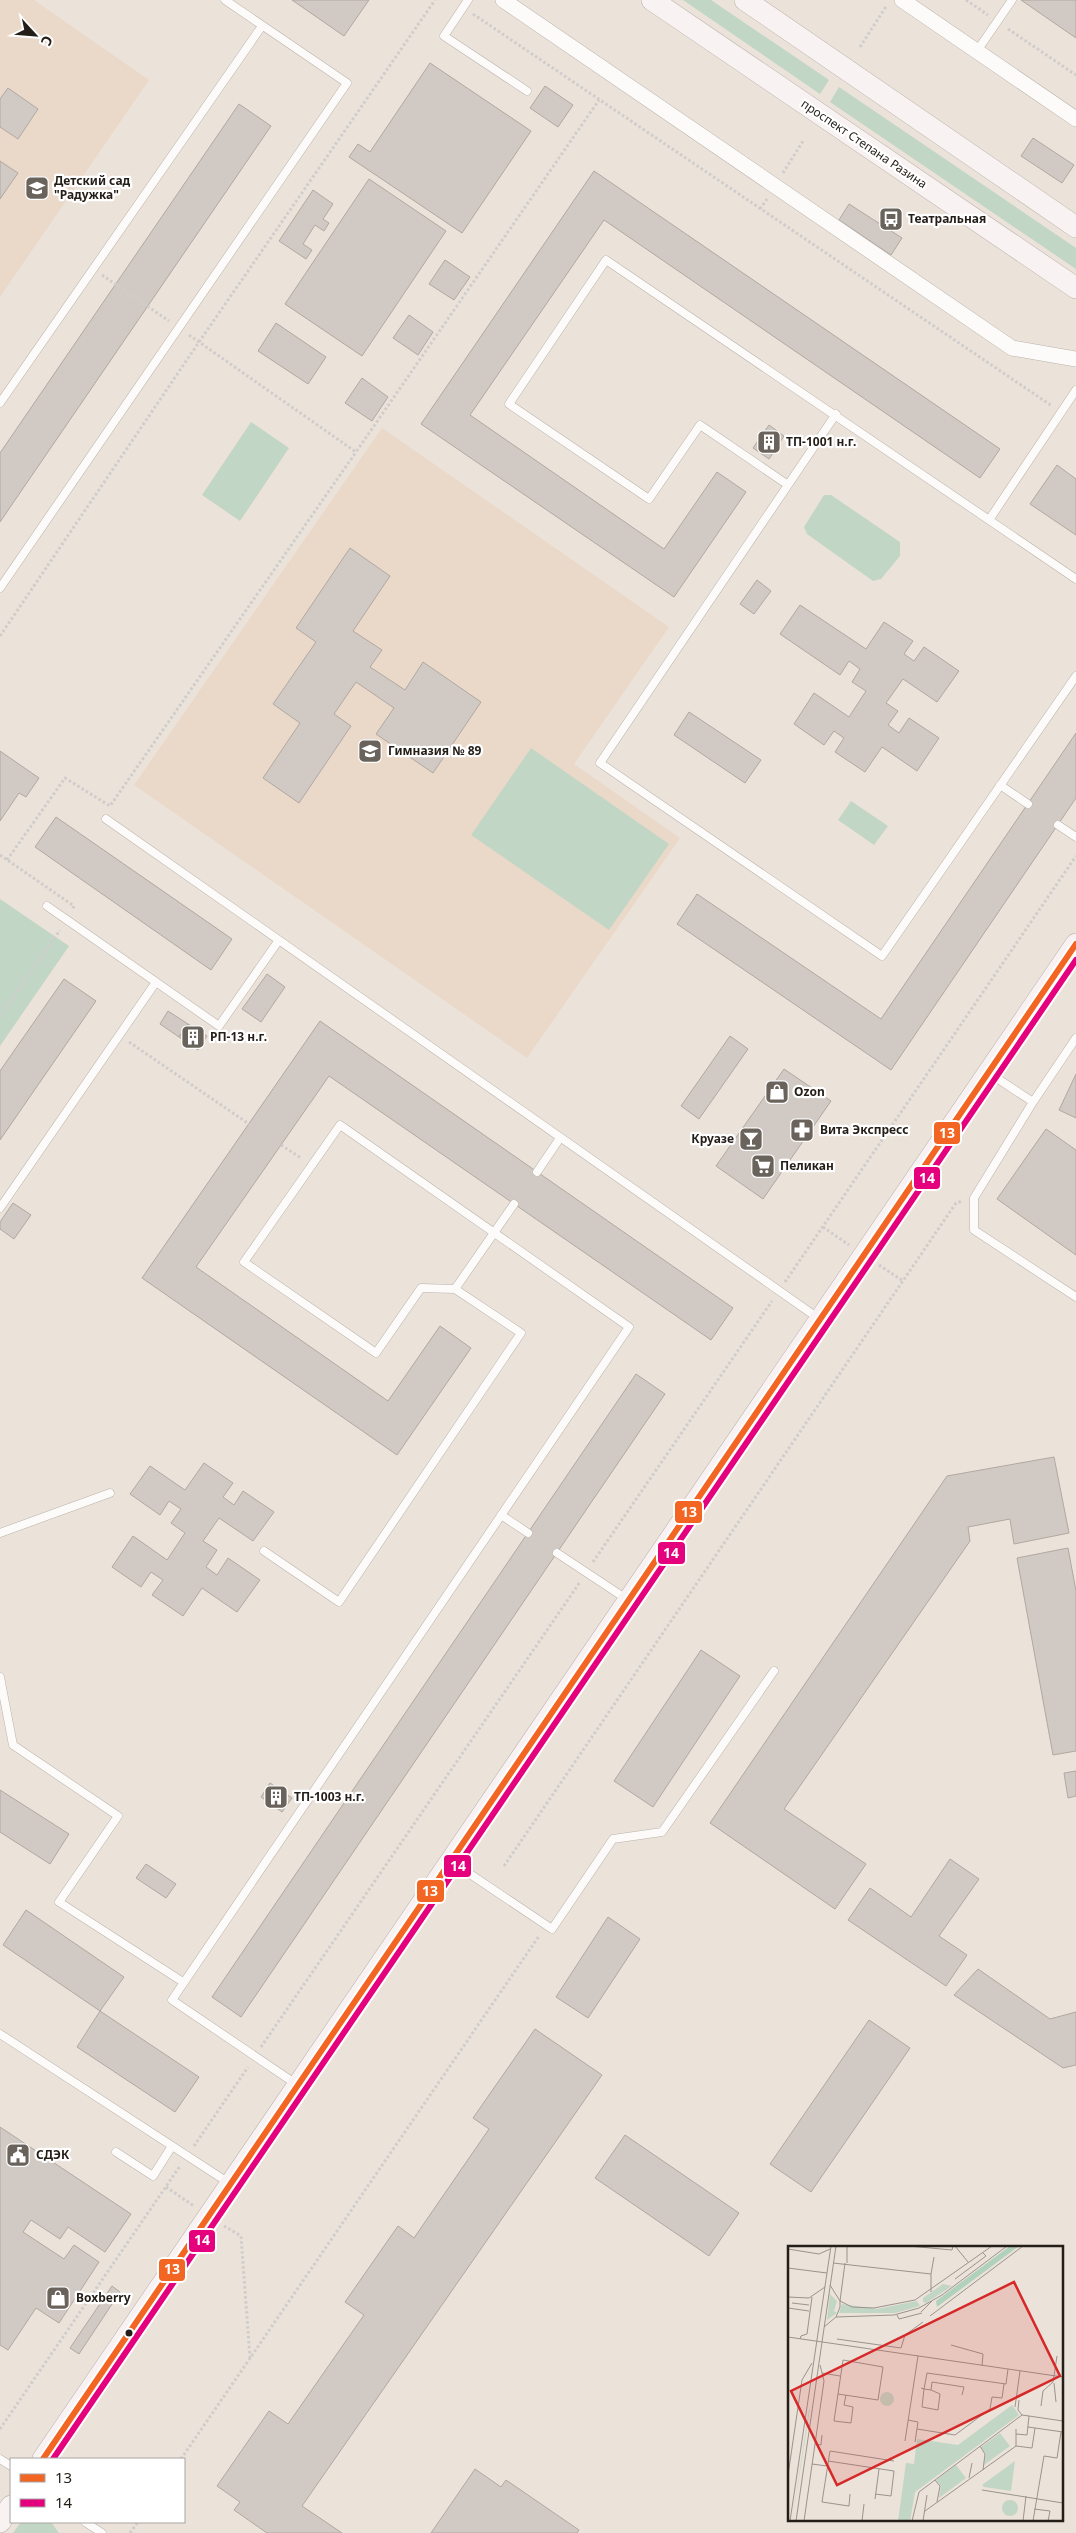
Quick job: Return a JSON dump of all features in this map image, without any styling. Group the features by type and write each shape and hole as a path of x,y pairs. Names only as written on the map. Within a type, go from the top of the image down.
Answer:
{"main road":[{"name":"проспект Степана Разина","path":"652,0 1076,288"},
{"path":"745,0 1076,227"},
{"path":"44,2458 1076,944"},
{"path":"0,2522 10,2507"}],"street":[{"path":"503,0 1012,348 1076,359"},
{"path":"902,0 1076,119"}],"lane":[{"path":"0,588 347,84 225,0"},
{"path":"468,0 444,36 527,91"},
{"path":"977,51 1012,0"},
{"path":"0,403 262,26"},
{"path":"788,485 700,425 649,499 509,404 606,260 836,414 1076,579"},
{"path":"989,520 1076,390"},
{"path":"836,414 600,762 882,956 1076,676"},
{"path":"1000,785 1028,804"},
{"path":"106,819 820,1319"},
{"path":"1058,825 1076,837"},
{"path":"47,906 219,1026 279,940"},
{"path":"0,1208 156,982"},
{"path":"1076,1038 1033,1102 974,1198 974,1230 1076,1297"},
{"path":"988,1073 1033,1102"},
{"path":"264,1551 339,1602 521,1333 455,1289 421,1288 376,1353 244,1262 340,1125 629,1327 172,2000 298,2085"},
{"path":"537,1172 560,1138"},
{"path":"455,1289 514,1204"},
{"path":"0,1533 110,1492"},
{"path":"501,1515 528,1533"},
{"path":"557,1552 628,1601"},
{"path":"450,1861 552,1929 613,1839 662,1832 774,1671"},
{"path":"0,1677 13,1745 118,1816 59,1902 183,1982"},
{"path":"0,2034 230,2184"},
{"path":"116,2152 153,2176 172,2146"},
{"path":"87,2523 102,2533"}],"path":[{"path":"0,636 199,342 435,0"},
{"path":"860,47 890,0"},
{"path":"966,0 1076,75"},
{"path":"463,8 1061,412"},
{"path":"7,860 65,778 110,806 599,100"},
{"path":"93,269 174,325"},
{"path":"182,331 356,452"},
{"path":"0,855 49,889"},
{"path":"0,2429 1076,856"},
{"path":"0,1017 66,920"},
{"path":"119,1035 248,1124"},
{"path":"281,1145 312,1165"},
{"path":"504,1866 956,1203"},
{"path":"181,2458 539,1935"},
{"path":"166,2187 241,2236 250,2358"}],"shaded area":[{"name":"Детский сад \"Радужка\"","path":"0,0 34,0 149,80 0,297"},
{"name":"Гимназия № 89","path":"382,428 669,627 574,764 680,838 527,1058 134,785"}],"green space":[{"path":"683,0 711,0 829,80 820,94"},
{"path":"839,87 1076,248 1076,269 830,102"},
{"path":"251,422 289,448 240,521 202,495"},
{"path":"824,495 831,495 900,542 900,556 881,579 873,581 807,534 804,527"},
{"path":"531,748 669,844 609,930 471,835"},
{"path":"851,801 888,826 874,845 838,820"},
{"path":"0,899 69,946 0,1046"},
{"path":"20,2523 52,2523 59,2533 13,2533"}],"building":[{"path":"292,0 369,0 344,36"},
{"path":"1021,0 1076,0 1076,38"},
{"path":"430,63 531,131 462,233 349,157 358,144 370,152"},
{"path":"545,86 573,105 558,127 530,108"},
{"path":"8,88 38,109 18,139 0,127 0,99"},
{"path":"239,104 271,126 0,522 0,453"},
{"path":"1033,138 1074,165 1062,183 1021,156"},
{"path":"0,161 18,173 0,199"},
{"path":"594,171 1000,449 980,478 604,220 470,415 664,549 717,472 746,492 674,597 421,424"},
{"path":"369,179 446,231 362,356 285,304"},
{"path":"313,190 333,204 323,219 329,223 324,231 315,225 303,244 312,250 306,259 279,241"},
{"path":"849,204 902,238 891,255 839,220"},
{"path":"445,260 470,277 454,300 429,284"},
{"path":"409,315 433,332 418,355 393,338"},
{"path":"276,323 326,357 308,384 258,351"},
{"path":"362,378 388,397 372,421 345,403"},
{"name":"ТП-1001 н.г.","path":"769,425 784,436 769,459 753,448"},
{"path":"1057,465 1076,479 1076,535 1030,504"},
{"path":"350,548 390,576 353,631 382,650 370,667 405,690 423,662 481,702 433,773 376,734 394,708 356,682 334,714 351,726 299,803 263,778 300,723 273,704 316,642 296,628"},
{"path":"757,580 771,591 754,614 740,604"},
{"path":"800,605 866,649 884,622 913,641 904,654 914,661 924,647 959,671 937,702 903,679 886,703 898,711 888,725 899,733 909,718 939,738 917,771 882,747 865,772 835,752 844,738 834,731 824,745 794,724 814,693 849,717 866,691 852,682 860,669 849,661 840,675 780,634"},
{"path":"689,712 761,760 745,783 674,735"},
{"path":"1076,733 1076,798 891,1070 677,924 697,894 881,1019"},
{"path":"0,751 39,778 26,797 19,793 0,821"},
{"path":"56,817 232,939 211,970 35,847"},
{"path":"267,974 285,987 261,1022 242,1009"},
{"path":"64,979 96,1001 0,1140 0,1071"},
{"path":"168,1011 188,1024 179,1037 160,1024"},
{"path":"320,1021 733,1308 711,1340 329,1076 196,1267 388,1401 440,1326 471,1348 397,1455 142,1278"},
{"name":"РП-13 н.г.","path":"188,1024 207,1036 198,1050 179,1037"},
{"path":"730,1036 748,1049 699,1119 681,1106"},
{"path":"784,1069 831,1101 763,1199 716,1166"},
{"path":"1076,1074 1076,1118 1059,1110"},
{"path":"1046,1129 1076,1150 1076,1255 997,1199"},
{"path":"13,1203 31,1215 14,1239 0,1229 0,1222"},
{"path":"636,1374 665,1394 241,2017 212,1997"},
{"path":"1054,1457 1069,1533 1014,1544 1010,1519 968,1527 970,1541 784,1809 866,1864 835,1909 710,1823 947,1476"},
{"path":"204,1463 233,1483 223,1497 234,1505 243,1491 274,1512 253,1541 219,1518 203,1541 217,1550 206,1567 217,1575 228,1558 260,1580 237,1612 202,1588 183,1616 152,1595 163,1580 151,1572 141,1587 112,1567 133,1536 167,1560 185,1533 171,1523 181,1509 169,1501 160,1515 130,1494 150,1466 185,1490"},
{"path":"1068,1548 1076,1591 1076,1751 1053,1755 1017,1558"},
{"path":"701,1650 740,1676 653,1807 614,1781"},
{"path":"1076,1771 1076,1796 1068,1798 1064,1773"},
{"name":"ТП-1003 н.г.","path":"270,1783 292,1798 282,1812 261,1797"},
{"path":"0,1790 69,1834 50,1864 0,1832"},
{"path":"950,1859 979,1879 939,1936 967,1955 946,1986 848,1920 870,1888 911,1917"},
{"path":"146,1864 176,1884 166,1898 136,1878"},
{"path":"26,1910 124,1977 100,2011 3,1945"},
{"path":"608,1917 640,1939 588,2018 556,1997"},
{"path":"978,1969 1050,2019 1076,2012 1076,2065 1063,2068 954,1995"},
{"path":"100,2011 199,2077 175,2112 77,2047"},
{"path":"869,2020 910,2048 811,2192 770,2164"},
{"path":"535,2029 602,2075 302,2506 342,2533 267,2533 234,2510 240,2502 217,2486 269,2411 288,2424 364,2315 345,2302 398,2226 414,2238 489,2129 473,2118"},
{"path":"0,2127 131,2214 105,2252 68,2227 60,2239 31,2220 23,2232 64,2259 74,2245 99,2262 59,2323 36,2308 8,2350 0,2345"},
{"path":"625,2135 739,2213 709,2256 595,2178"},
{"path":"112,2286 120,2292 79,2354 70,2348"},
{"path":"475,2469 501,2487 506,2480 579,2530 577,2533 431,2533"}],"transit line":[{"name":"13","path":"44,2458 1076,944"},
{"name":"14","path":"54,2458 1076,960"}],"place":[{"name":"Детский сад \"Радужка\"","path":"37,188"},
{"name":"Театральная","path":"891,219"},
{"name":"ТП-1001 н.г.","path":"769,442"},
{"name":"Гимназия № 89","path":"370,751"},
{"name":"РП-13 н.г.","path":"193,1037"},
{"name":"Ozon","path":"777,1092"},
{"name":"Вита Экспресс","path":"802,1130"},
{"name":"Круазе","path":"751,1139"},
{"name":"Пеликан","path":"763,1166"},
{"name":"ТП-1003 н.г.","path":"276,1797"},
{"name":"СДЭК","path":"18,2155"},
{"name":"Boxberry","path":"58,2298"}]}
